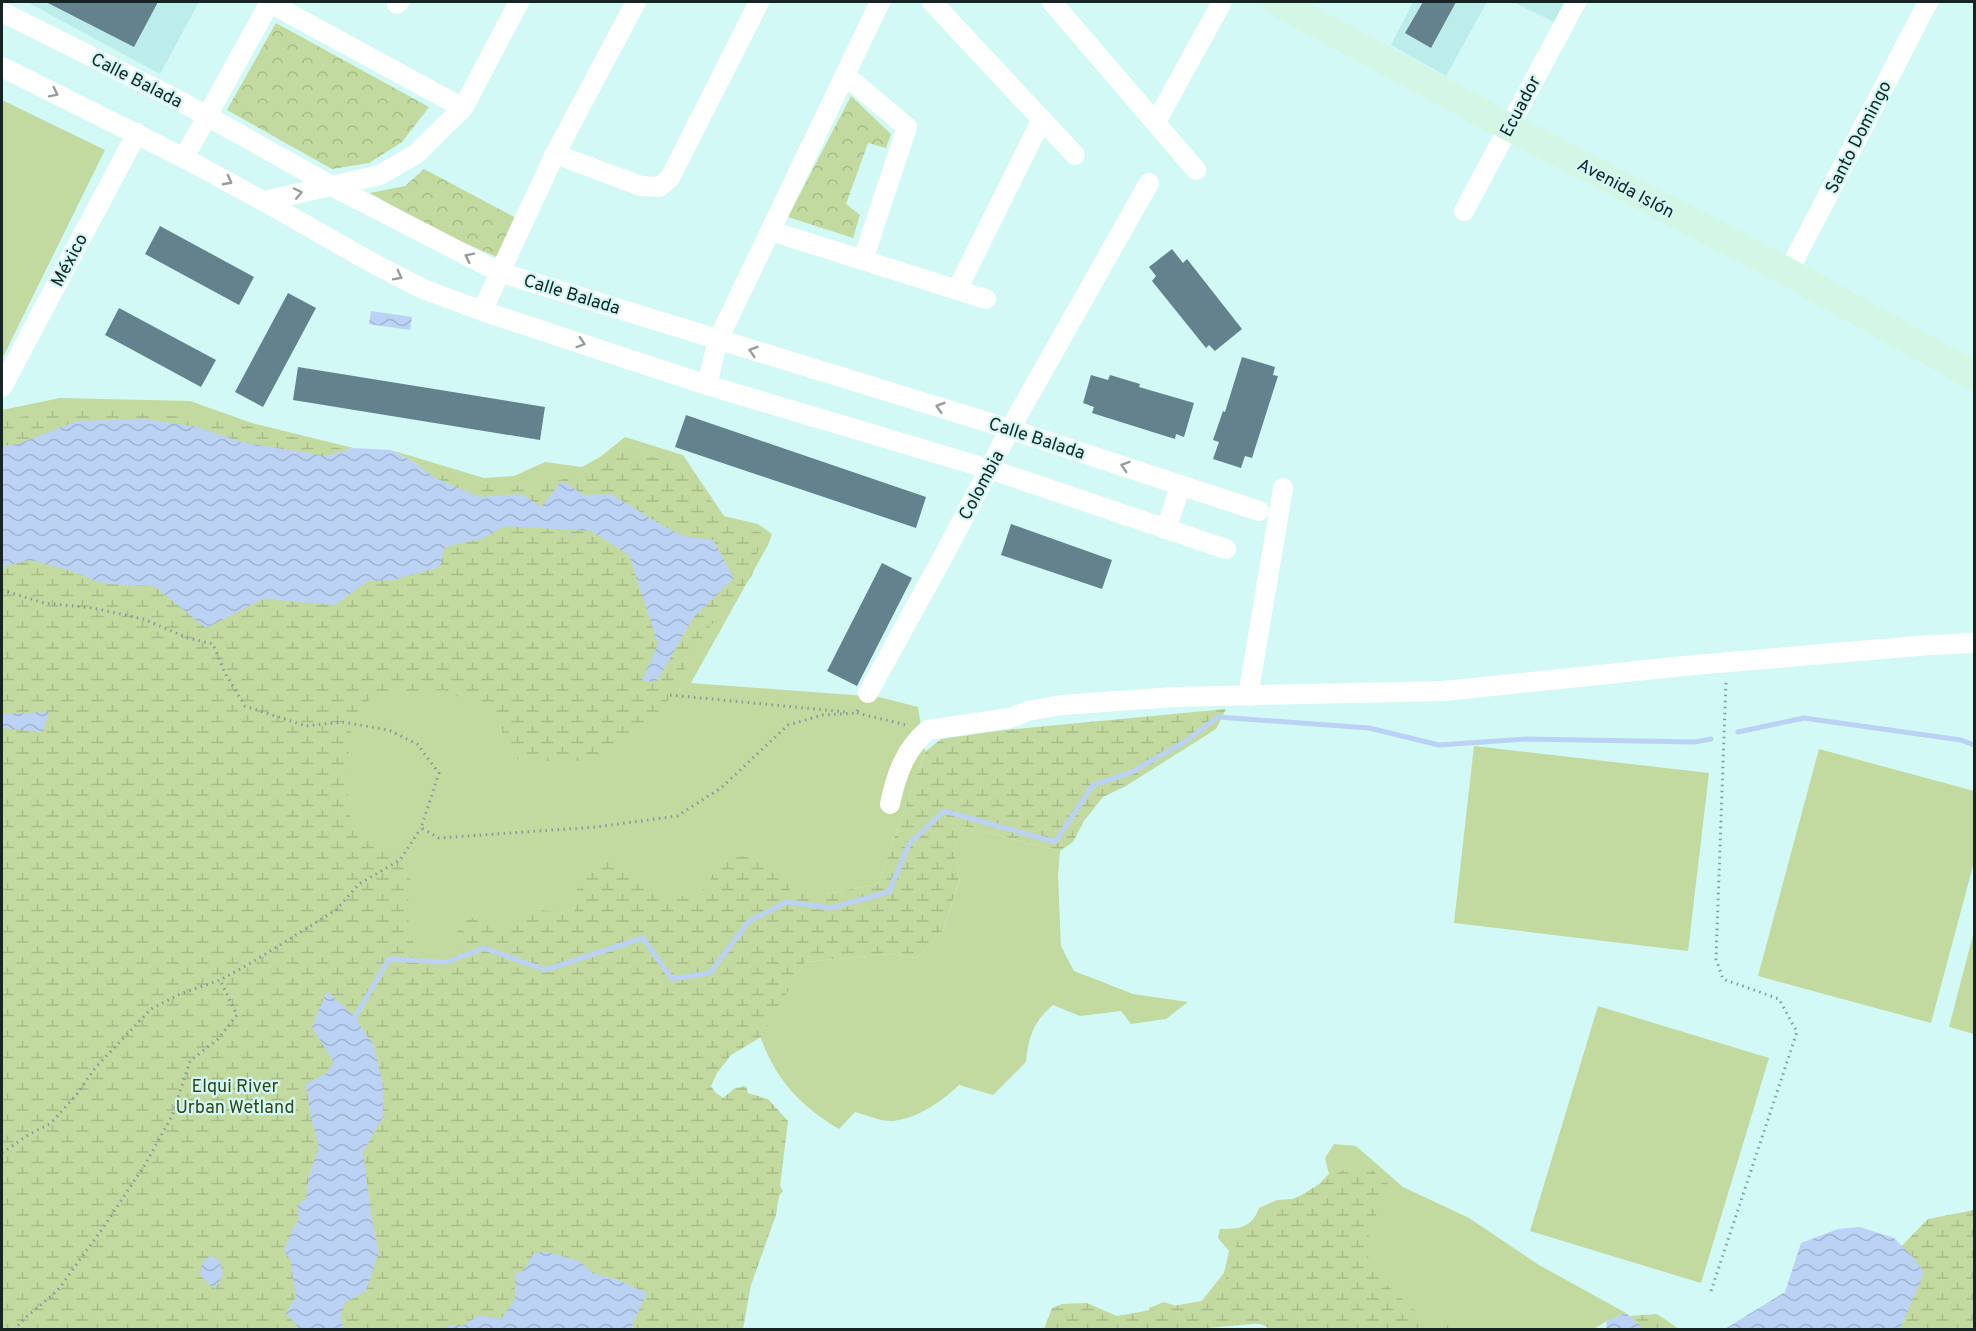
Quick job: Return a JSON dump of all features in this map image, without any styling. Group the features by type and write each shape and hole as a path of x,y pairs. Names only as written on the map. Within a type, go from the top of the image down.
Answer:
{"main road":[{"name":"Avenida Islón","path":"1277,2 1788,272 1974,376"}],"street":[{"path":"184,158 270,2 463,108"},
{"path":"264,201 380,175 416,154 463,108 519,2"},
{"path":"482,311 555,154 636,2"},
{"path":"555,154 641,186 659,187 669,178 759,2"},
{"path":"707,385 718,340 880,2"},
{"path":"932,2 1075,155"},
{"path":"1052,2 1196,170"},
{"path":"1156,122 1222,2"},
{"name":"Ecuador","path":"1464,211 1576,2"},
{"name":"Santo Domingo","path":"1788,272 1928,2"},
{"name":"Calle Balada","path":"2,12 206,115 332,186 499,272 1010,429 1259,511"},
{"path":"2,67 137,133 423,289 482,311 707,385 989,469 1226,549"},
{"path":"845,75 907,127 863,260"},
{"path":"957,290 1042,119"},
{"name":"México","path":"2,387 137,133"},
{"name":"Colombia","path":"868,693 948,549 1010,429 1149,183"},
{"path":"771,231 986,299"},
{"path":"1166,529 1181,485"},
{"path":"1248,696 1283,488"},
{"path":"891,804 894,785 903,760 918,738 928,730 1010,718 1028,711 1062,705 1174,697 1444,691 1727,662 1974,643"}],"path":[{"path":"2,590 44,603 93,608 143,619 188,638 213,644 225,673 245,706 306,726 342,722 389,730 417,744 439,773 421,828 400,860 359,884 336,910 251,963 220,980 180,994 151,1009 94,1068 78,1093 51,1123 2,1153"},
{"path":"1711,1291 1797,1032 1779,999 1723,979 1716,959 1727,662"},
{"path":"856,713 868,693"},
{"path":"670,695 856,713 928,730"},
{"path":"421,828 439,838 476,837 596,827 677,816 721,788 788,725 823,716 856,713"},
{"path":"15,1329 58,1290 105,1225 146,1163 172,1116 190,1061 218,1039 237,1015 220,980"}],"shaded area":[{"path":"27,2 199,2 160,74"},
{"path":"1413,2 1487,2 1446,76 1391,45"},
{"path":"1513,2 1571,2 1558,24"}],"green space":[{"path":"276,23 429,107 402,142 369,163 332,169 227,110"},
{"path":"851,96 891,134 886,148 868,143 846,204 860,215 853,238 788,217"},
{"path":"2,100 105,150 2,359"},
{"path":"424,169 518,219 499,258 437,231 370,193 405,186"},
{"path":"60,398 190,401 252,423 353,448 326,456 2,444 2,410"},
{"name":"Elqui River Urban Wetland","path":"106,409 237,423 467,482 507,486 552,482 595,471 627,447 687,470 726,520 762,533 752,576 704,634 668,701 652,722 597,761 519,761 508,748 496,713 444,690 373,696 352,718 347,773 348,805 352,825 402,854 411,871 408,904 409,934 417,950 434,959 451,961 464,955 456,936 461,922 471,917 490,925 506,927 522,922 539,910 574,913 580,881 588,869 605,860 619,862 650,887 674,896 687,896 699,892 709,882 718,862 744,856 762,859 776,867 786,879 790,894 827,894 878,884 925,752 941,739 1005,730 1226,709 1216,729 1126,786 1103,797 1084,821 1073,842 1060,851 962,826 954,851 960,878 944,929 916,958 890,954 805,962 761,1037 731,1055 717,1073 711,1086 715,1092 723,1098 735,1088 746,1086 748,1093 768,1099 788,1121 780,1186 783,1191 779,1196 776,1215 751,1285 743,1329 2,1329 2,422 48,410"},
{"path":"625,437 683,455 724,516 758,524 772,534 691,683 879,697 918,707 925,752 878,884 827,894 777,894 513,931 2,1330 2,749 541,507 433,477 414,462 391,450 484,478 514,476 545,462 582,467 600,457"},
{"path":"1474,746 1709,773 1688,951 1454,923"},
{"path":"1819,749 1974,791 1974,862 1931,1023 1758,976"},
{"path":"962,826 1060,851 1058,876 1061,946 1074,971 1133,994 1188,1002 1166,1019 1131,1024 1121,1011 1080,1016 1053,1005 1036,1024 1028,1045 1026,1062 993,1095 959,1085 920,1113 889,1121 855,1112 839,1129 811,1110 790,1089 772,1064 759,1033 805,962 890,954 916,958 944,929 960,879 954,851"},
{"path":"1974,931 1974,1034 1949,1027"},
{"path":"1598,1006 1769,1058 1701,1283 1530,1231"},
{"path":"1334,1144 1356,1146 1403,1187 1469,1218 1539,1265 1626,1313 1592,1330 1272,1330 1262,1325 1232,1321 1152,1330 1149,1308 1164,1302 1185,1309 1200,1303 1224,1273 1229,1251 1218,1238 1220,1229 1244,1226 1253,1220 1259,1208 1277,1200 1292,1199 1312,1191 1329,1174 1325,1158"},
{"path":"1348,1167 1372,1170 1388,1183 1365,1246 1373,1272 1426,1321 1467,1329 1269,1330 1264,1323 1185,1330 1044,1329 1052,1308 1062,1304 1087,1303 1117,1316 1207,1300 1225,1281 1241,1231"},
{"path":"1974,1210 1974,1329 1764,1330 1882,1266 1928,1219"},
{"path":"1657,1314 1679,1329 1608,1330 1630,1316"}],"water":[{"path":"371,311 412,317 410,330 369,324"},
{"path":"144,419 198,427 241,442 326,456 353,448 391,450 414,462 433,477 480,497 522,494 541,507 562,481 584,495 611,494 683,536 713,540 734,578 693,618 657,681 642,681 658,644 629,555 591,531 504,526 484,538 445,547 440,567 393,580 368,581 335,605 263,599 206,628 154,586 104,584 69,570 30,560 2,567 2,446 18,444 77,421"},
{"path":"49,712 43,732 2,728 2,714"},
{"path":"327,991 355,1017 374,1046 383,1086 383,1117 363,1152 372,1221 379,1252 366,1291 344,1303 340,1317 344,1329 297,1329 286,1313 296,1297 290,1259 284,1251 293,1228 299,1220 297,1206 306,1198 309,1175 319,1147 311,1118 306,1084 325,1074 334,1063 312,1027"},
{"path":"1860,1227 1894,1238 1914,1258 1924,1273 1900,1329 1725,1329 1785,1292 1801,1243 1838,1229"},
{"path":"547,1252 579,1261 594,1274 616,1279 647,1293 632,1325 635,1329 447,1329 449,1325 464,1325 479,1315 501,1319 515,1299 515,1274 524,1270 534,1253"},
{"path":"210,1256 220,1260 223,1274 215,1289 200,1275 202,1263"},
{"path":"1626,1313 1644,1329 1606,1329 1607,1321"}],"building":[{"path":"46,2 158,2 134,47"},
{"path":"1423,2 1456,2 1431,48 1405,33"},
{"path":"160,226 254,277 239,305 145,254"},
{"path":"1172,249 1183,263 1187,259 1242,329 1215,351 1209,345 1206,348 1152,281 1156,276 1149,267"},
{"path":"288,293 316,308 263,407 235,392"},
{"path":"119,308 216,360 201,387 105,335"},
{"path":"1242,357 1275,367 1273,375 1278,376 1252,458 1245,456 1241,468 1213,459 1219,442 1213,440 1223,411 1225,412"},
{"path":"298,367 545,407 540,440 293,400"},
{"path":"1091,375 1108,380 1110,375 1140,384 1139,387 1194,403 1184,437 1176,434 1175,439 1092,413 1094,407 1083,403"},
{"path":"686,415 926,497 916,528 675,447"},
{"path":"1011,524 1112,560 1102,589 1001,555"},
{"path":"882,563 912,578 857,686 827,671"}],"waterway":[{"path":"355,1017 389,959 447,962 484,948 545,970 643,938 672,979 710,973 749,921 787,902 831,908 889,892 909,844 944,811 1055,842 1093,785 1130,773 1186,741 1218,717 1369,728 1439,745 1526,739 1695,742 1711,739"},
{"path":"1738,732 1804,718 1961,740 1974,745"}]}
